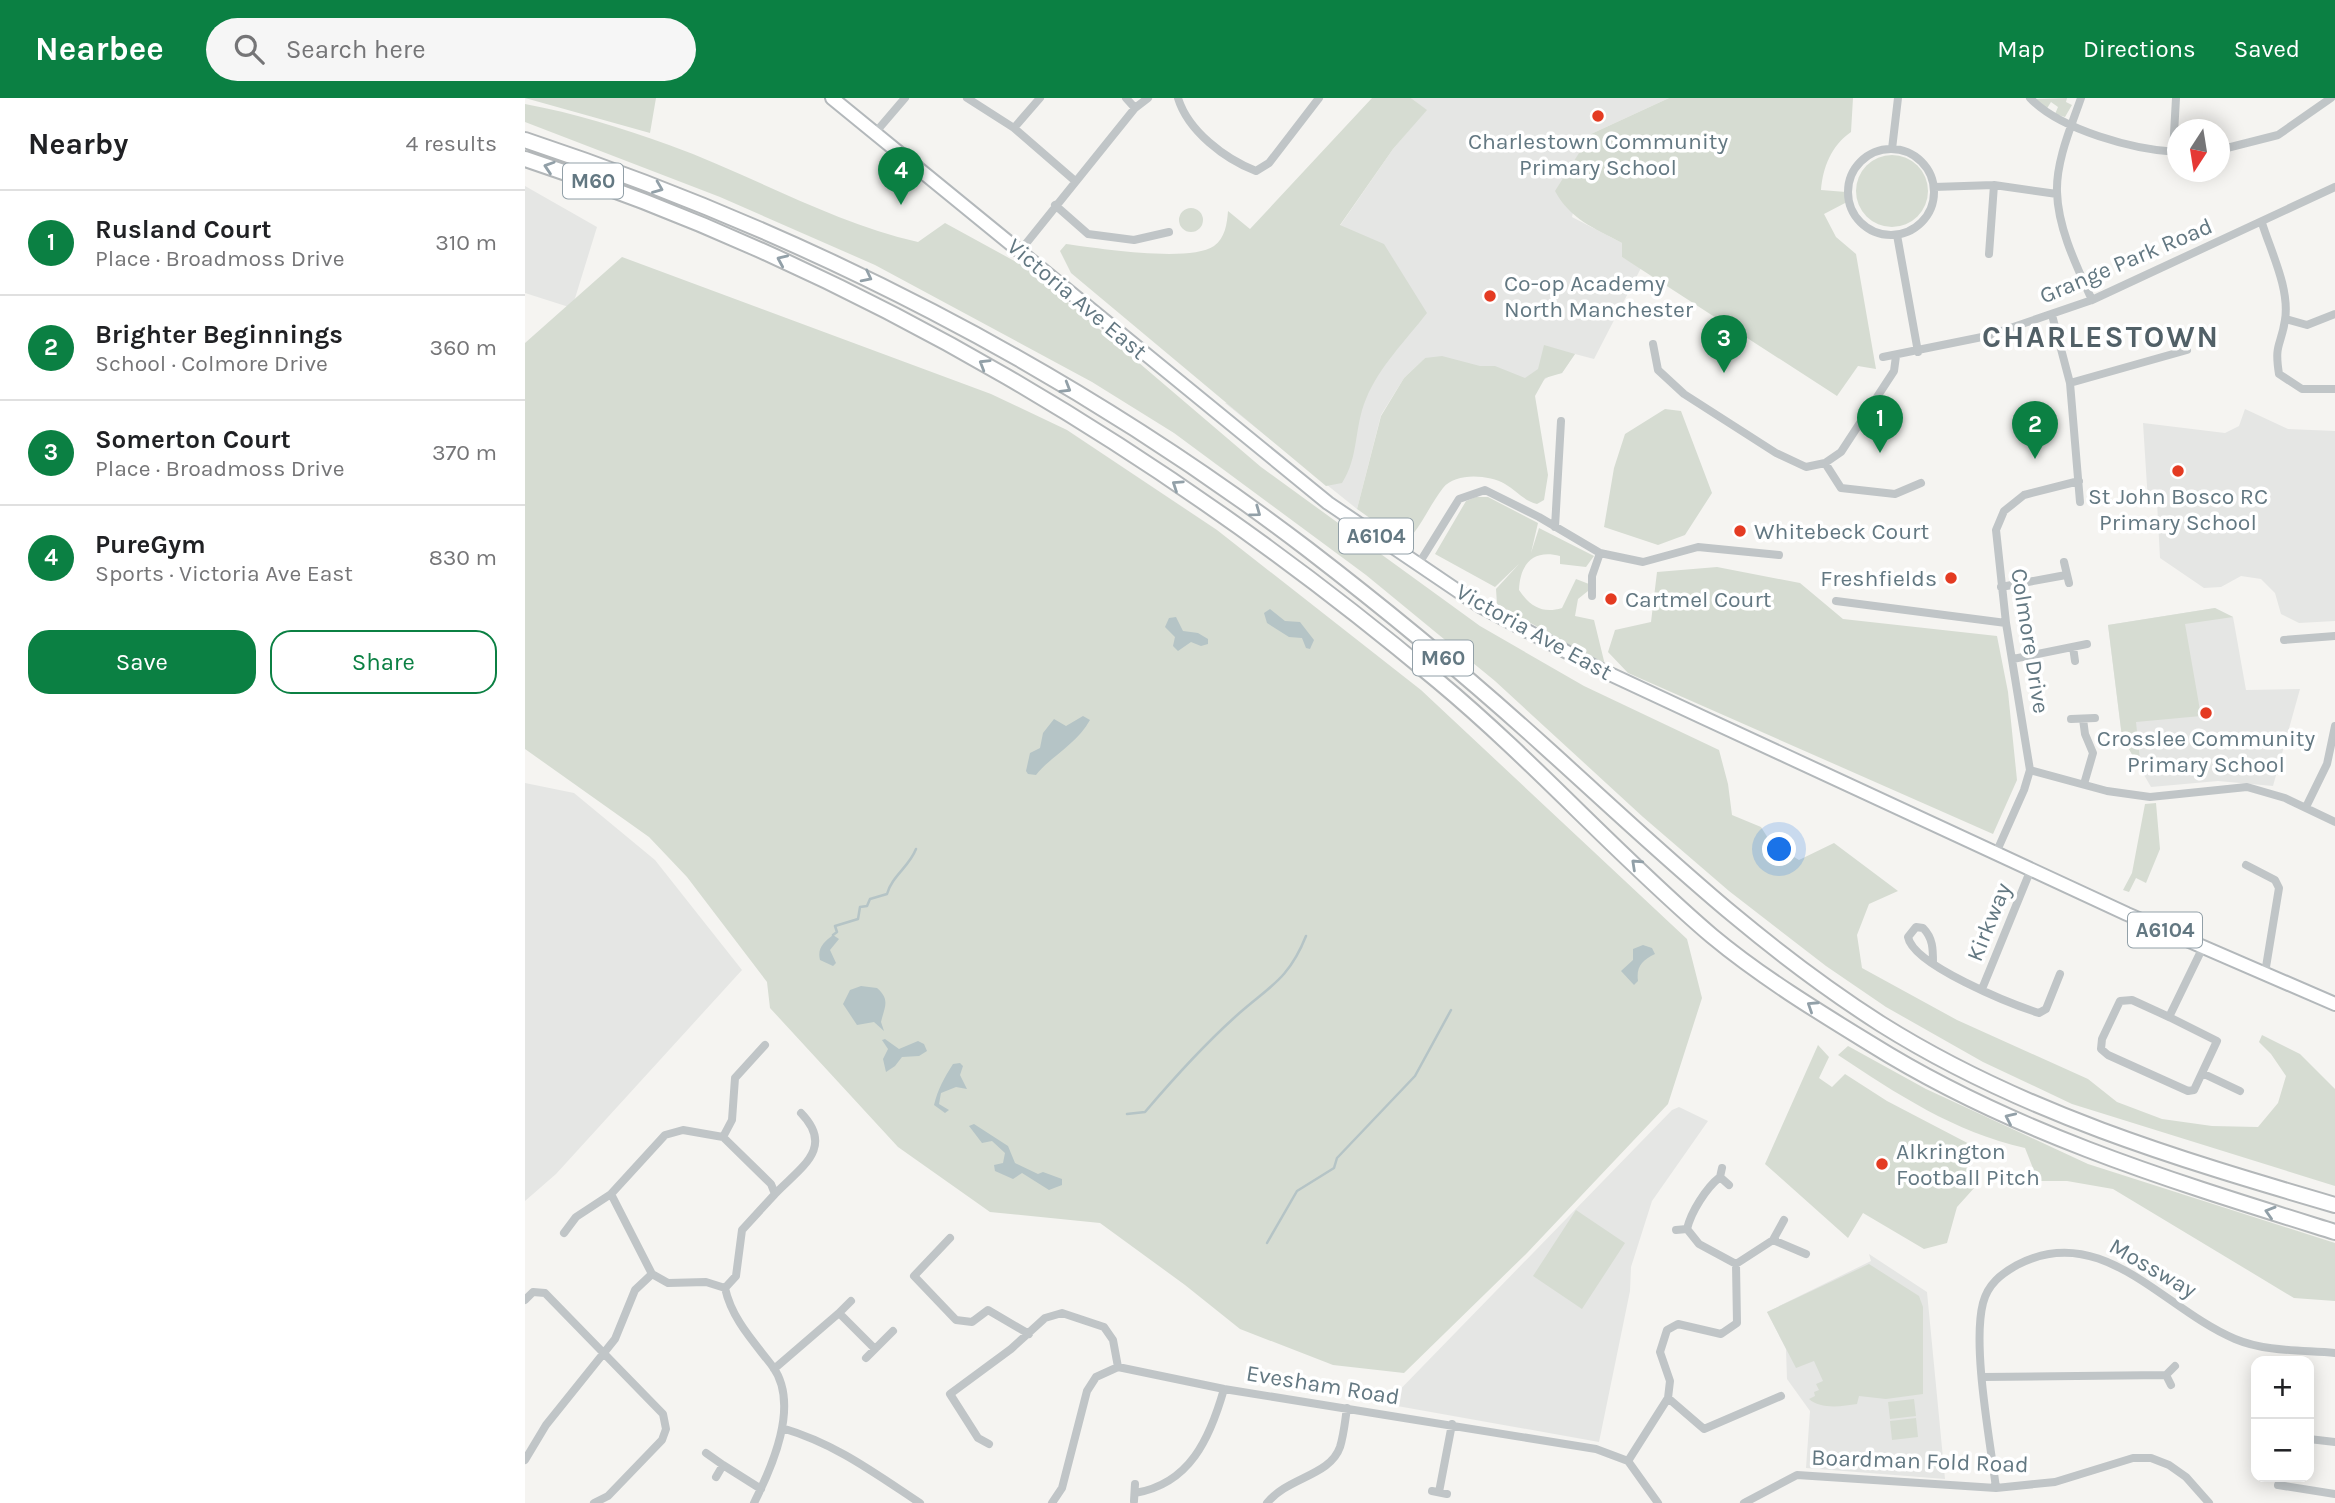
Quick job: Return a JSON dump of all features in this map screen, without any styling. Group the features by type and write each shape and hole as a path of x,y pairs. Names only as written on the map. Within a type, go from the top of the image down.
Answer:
{"highway":[{"name":"M60","path":"525,140 608,168 842,265 931,309 1124,423 1236,497 1380,606 1544,746 1704,893 1821,984 1886,1027 1970,1074 2053,1113 2212,1170 2335,1205"},
{"name":"M60","path":"525,159 592,181 837,284 923,328 1112,441 1294,565 1442,684 1714,937 1875,1047 1960,1095 2042,1133 2202,1192 2335,1232"}],"main road":[{"name":"Victoria Ave East","path":"832,98 1328,503 1480,606 1597,668 2031,869 2335,1004"}],"street":[{"path":"876,133 905,98"},
{"path":"967,98 1014,128 1075,180"},
{"path":"1014,128 1040,98"},
{"path":"1126,98 1135,107"},
{"path":"1020,251 1135,107 1148,98"},
{"path":"1178,98 1184,117 1235,163 1256,171 1269,163 1319,98"},
{"path":"1892,149 1898,98"},
{"path":"2030,98 2052,116 2072,124 2122,143 2167,151"},
{"path":"2081,98 2062,158 2057,194 2070,251 2092,300"},
{"path":"2176,98 2176,119"},
{"path":"2230,147 2278,135 2331,98"},
{"path":"1892,149 1918,159 1928,170 1934,187 1933,201 1924,219 1913,229 1896,235 1873,231 1860,222 1851,209 1848,192 1855,169 1865,158 1892,149"},
{"path":"1934,187 1994,185 2057,194"},
{"path":"1989,254 1994,185"},
{"name":"Grange Park Road","path":"1883,357 1987,336 2052,315 2092,300 2334,190"},
{"path":"1055,205 1088,234 1134,240 1169,232"},
{"path":"2262,223 2284,292 2285,319 2275,351 2279,374 2302,389 2335,389"},
{"path":"1896,235 1918,352"},
{"path":"2285,319 2307,325 2335,313"},
{"path":"2052,315 2070,383 2080,502"},
{"path":"1653,344 1658,370 1684,394 1776,453 1806,467 1825,463 1842,452 1894,371 1896,356"},
{"path":"2070,383 2187,350"},
{"path":"1555,527 1561,421"},
{"path":"1825,463 1840,488 1895,494 1921,483"},
{"name":"Colmore Drive","path":"1996,853 2030,770 2006,623 1996,530 2004,511 2024,495 2079,481"},
{"path":"1418,565 1459,499 1485,490 1600,553 1643,562 1698,547 1779,555"},
{"path":"1592,596 1592,576 1600,553"},
{"path":"2001,587 2067,579 2064,562"},
{"path":"1836,601 2006,623"},
{"path":"2284,640 2335,636"},
{"path":"2013,659 2087,644"},
{"path":"2073,647 2075,661"},
{"path":"2071,719 2095,718"},
{"path":"2083,719 2083,728 2094,753 2084,784"},
{"path":"2306,807 2327,764 2335,726"},
{"path":"2030,770 2107,791 2161,797 2247,788 2270,793 2335,822"},
{"path":"2246,865 2275,880 2279,888 2265,973"},
{"name":"Kirkway","path":"1982,989 2031,869"},
{"path":"2169,1017 2203,947"},
{"path":"1933,963 1982,989 2039,1013 2046,1009 2060,974"},
{"path":"2132,1000 2169,1017 2216,1038 2217,1046 2197,1089 2188,1091 2108,1055 2101,1049 2102,1038 2120,1001 2132,1000"},
{"path":"723,1137 732,1119 735,1078 765,1045"},
{"path":"2204,1074 2240,1091"},
{"path":"725,1288 736,1276 742,1230 814,1153 818,1139 813,1125 801,1113"},
{"path":"564,1233 576,1217 611,1194 665,1135 683,1130 723,1137 771,1184 775,1194"},
{"path":"1729,1185 1721,1173 1708,1186 1700,1205 1690,1214 1687,1229 1699,1244 1736,1264"},
{"path":"611,1194 652,1274 668,1283 706,1282 725,1288 755,1348 774,1369 781,1386 782,1427 754,1503"},
{"path":"1736,1264 1773,1240 1784,1220"},
{"path":"1676,1230 1687,1229"},
{"path":"950,1238 914,1276 956,1320 972,1322 988,1310 1029,1334"},
{"path":"1773,1240 1807,1254"},
{"name":"Mossway","path":"1996,1488 1980,1334 1983,1301 1998,1275 2030,1258 2055,1252 2087,1252 2131,1274 2235,1339 2262,1347 2335,1353"},
{"path":"1658,1503 1628,1461 1668,1398 1670,1381 1660,1352 1667,1330 1678,1324 1721,1334 1737,1323 1736,1264"},
{"path":"525,1460 546,1425 615,1339 635,1290 652,1274"},
{"path":"525,1300 533,1292 545,1293 663,1414 666,1429 662,1440 608,1496 594,1503"},
{"path":"774,1369 851,1301"},
{"path":"989,1444 978,1438 950,1394 1029,1334 1045,1318 1062,1312 1083,1317 1104,1327 1112,1340 1118,1367 1096,1377 1087,1391 1062,1488 1052,1503"},
{"path":"839,1313 875,1349"},
{"path":"866,1358 893,1331"},
{"path":"1983,1377 2166,1375 2175,1366"},
{"name":"Evesham Road","path":"1118,1367 1224,1389 1596,1449 1628,1461"},
{"path":"2166,1375 2171,1385"},
{"path":"1135,1493 1161,1487 1191,1462 1213,1427 1224,1389"},
{"path":"1668,1398 1704,1429 1781,1396"},
{"path":"1267,1503 1279,1489 1326,1467 1339,1449 1347,1408"},
{"path":"1439,1492 1452,1424"},
{"path":"782,1427 815,1437 839,1449 920,1503"},
{"path":"2314,1440 2335,1442"},
{"path":"706,1452 761,1489"},
{"name":"Boardman Fold Road","path":"1744,1503 1763,1499 1797,1475 1996,1488 2055,1482 2106,1464 2133,1458 2151,1458 2169,1465 2186,1477 2208,1502"},
{"path":"716,1477 723,1465"},
{"path":"2278,1485 2335,1494"}],"shaded area":[{"path":"525,98 656,98 650,133"},
{"path":"1372,98 1411,98 1427,110 1393,149 1340,225 1384,244 1427,313 1385,365 1371,387 1362,410 1351,463 1342,483 1326,486 1071,273 1060,251 1066,244 1142,253 1202,251 1214,246 1221,239 1228,211 1250,229"},
{"name":"Co-op Academy North Manchester","path":"1411,98 1669,98 1591,134 1572,217 1622,243 1622,257 1641,268 1594,359 1575,354 1562,373 1551,375 1541,382 1536,393 1425,358 1404,378 1381,415 1357,509 1225,403 1274,396 1337,230 1393,149 1426,110"},
{"path":"1669,98 1853,98 1851,132 1838,144 1829,158 1821,190 1846,192 1847,202 1824,214 1836,237 1856,254 1876,369 1858,366 1837,396 1622,257 1622,243 1575,216 1555,191 1591,134"},
{"path":"2067,98 2066,102 2072,105 2065,117 2055,114 2058,107 2051,102 2046,110 2036,99"},
{"path":"525,104 598,122 669,145 854,223 886,233 918,242 945,223 1029,269 1261,467 1480,626 1584,686 1719,750 1728,784 1732,815 1761,827 1771,843 1799,860 1834,843 1898,891 1869,904 1857,935 1862,968 1957,1020 2088,1079 2117,1102 2162,1119 2212,1126 2258,1127 2278,1103 2286,1076 2259,1042 2262,1035 2300,1054 2335,1089 2335,1186 2072,1104 1983,1062 1886,1007 1826,966 1729,891 1643,817 1495,681 1366,575 1174,433 1092,382 875,265 720,197 525,122"},
{"path":"1892,155 1912,161 1922,171 1928,191 1922,211 1912,221 1892,227 1872,221 1862,211 1856,191 1862,171 1872,161"},
{"path":"525,186 597,227 572,308 525,293"},
{"path":"1191,208 1199,212 1203,220 1199,228 1191,232 1183,228 1179,220 1183,212"},
{"path":"622,257 991,394 1067,430 1217,530 1421,690 1687,939 1702,998 1668,1104 1527,1253 1404,1373 1333,1365 1240,1329 1100,1223 990,1212 898,1147 770,1008 767,982 687,877 649,837 525,749 525,343"},
{"path":"1544,345 1575,354 1562,373 1545,378 1535,396 1548,475 1544,500 1537,504 1532,503 1505,484 1490,479 1456,479 1443,488 1413,534 1398,538 1357,509 1381,416 1404,378 1425,358 1442,356 1480,366 1495,366 1525,378 1538,369"},
{"path":"1665,409 1681,411 1712,493 1685,535 1658,545 1604,527 1614,468 1625,434"},
{"path":"2245,409 2288,429 2335,431 2335,621 2299,623 2281,614 2275,593 2261,579 2241,576 2221,587 2204,588 2160,558 2157,502 2148,502 2143,423 2225,433 2239,426"},
{"path":"1476,497 1488,497 1538,523 1531,553 1539,528 1594,556 1586,567 1560,564 1560,556 1551,554 1536,557 1530,560 1522,572 1519,590 1537,608 1555,610 1562,608 1576,579 1589,584 1588,591 1578,599 1575,616 1594,620 1605,665 1497,604 1496,589 1519,564 1495,587 1435,554 1466,501"},
{"path":"1717,567 1800,583 1843,619 1997,636 2008,692 2017,780 1993,834 1628,673 1608,652 1615,630 1651,622 1657,572"},
{"name":"Crosslee Community Primary School","path":"2215,608 2233,617 2246,690 2300,689 2273,786 2218,781 2151,787 2122,737 2108,625"},
{"path":"2215,608 2233,617 2185,624 2201,716 2136,722 2141,770 2122,737 2108,625"},
{"path":"1270,609 1285,621 1300,622 1314,640 1310,649 1306,648 1302,638 1289,637 1267,623 1264,613"},
{"path":"1176,617 1183,631 1198,633 1208,639 1208,644 1201,646 1191,642 1178,651 1173,646 1175,637 1165,627 1169,618"},
{"path":"1083,716 1090,720 1078,736 1036,775 1028,774 1026,771 1030,753 1040,748 1043,733 1054,719 1066,726"},
{"path":"525,783 574,793 655,860 742,970 556,1174 525,1201"},
{"path":"2156,803 2160,849 2146,883 2136,878 2129,892 2123,890 2132,873 2145,804"},
{"path":"833,935 839,939 830,950 836,963 833,966 820,960 819,952"},
{"path":"1643,945 1652,948 1655,954 1641,964 1638,981 1634,985 1621,971 1633,960 1633,949"},
{"path":"861,986 877,988 884,996 881,1022 884,1031 874,1022 857,1025 843,1004 850,990"},
{"path":"885,1039 899,1049 918,1041 924,1044 927,1051 919,1056 902,1057 886,1072 883,1059 888,1049 882,1040"},
{"path":"1818,1045 1829,1057 1819,1078 1832,1087 1845,1074 1887,1101 1977,1148 1965,1178 1975,1187 1957,1207 1947,1243 1924,1249 1863,1213 1848,1238 1765,1164"},
{"path":"1848,1046 1926,1089 2088,1164 2335,1243 2335,1301 2294,1298 2113,1189 2067,1181 2038,1181 2025,1148 1950,1122 1904,1097 1838,1055"},
{"path":"960,1063 963,1066 960,1075 967,1089 956,1087 941,1093 939,1104 949,1110 945,1113 934,1105 953,1064"},
{"path":"1679,1107 1708,1121 1652,1201 1631,1267 1630,1291 1599,1442 1386,1404 1672,1110"},
{"path":"974,1124 1008,1146 1015,1163 1038,1174 1043,1172 1062,1179 1062,1185 1049,1190 1022,1173 1013,1179 995,1171 994,1165 1003,1163 1005,1153 992,1141 982,1143 969,1126"},
{"path":"1576,1210 1625,1243 1582,1309 1533,1276"},
{"path":"1869,1254 1927,1292 1945,1479 1806,1468 1810,1411 1787,1379 1786,1349 1767,1312 1871,1261"},
{"path":"1869,1264 1919,1296 1923,1307 1923,1394 1886,1399 1859,1396 1857,1404 1820,1405 1809,1399 1819,1390 1816,1384 1823,1381 1814,1361 1796,1368 1767,1312"},
{"path":"1914,1399 1916,1416 1890,1419 1888,1402"},
{"path":"1916,1418 1918,1437 1892,1440 1890,1421"}],"waterway":[{"path":"833,935 837,932 835,926 858,919 860,907 867,906 870,899 887,894 916,849"},
{"path":"1127,1114 1145,1112 1211,1039 1276,982 1292,963 1306,936"},
{"path":"1267,1243 1297,1191 1334,1168 1337,1158 1415,1076 1451,1010"}],"place":[{"name":"Charlestown Community Primary School","path":"1598,116"},
{"name":"PureGym","path":"901,205"},
{"name":"Co-op Academy North Manchester","path":"1490,296"},
{"name":"Somerton Court","path":"1724,373"},
{"name":"Rusland Court","path":"1880,453"},
{"name":"Brighter Beginnings","path":"2035,459"},
{"name":"St John Bosco RC Primary School","path":"2178,471"},
{"name":"Whitebeck Court","path":"1740,531"},
{"name":"Freshfields","path":"1951,578"},
{"name":"Cartmel Court","path":"1611,599"},
{"name":"Crosslee Community Primary School","path":"2206,713"},
{"name":"Alkrington Football Pitch","path":"1882,1164"}],"district":[{"name":"CHARLESTOWN","path":"2101,337"}]}
